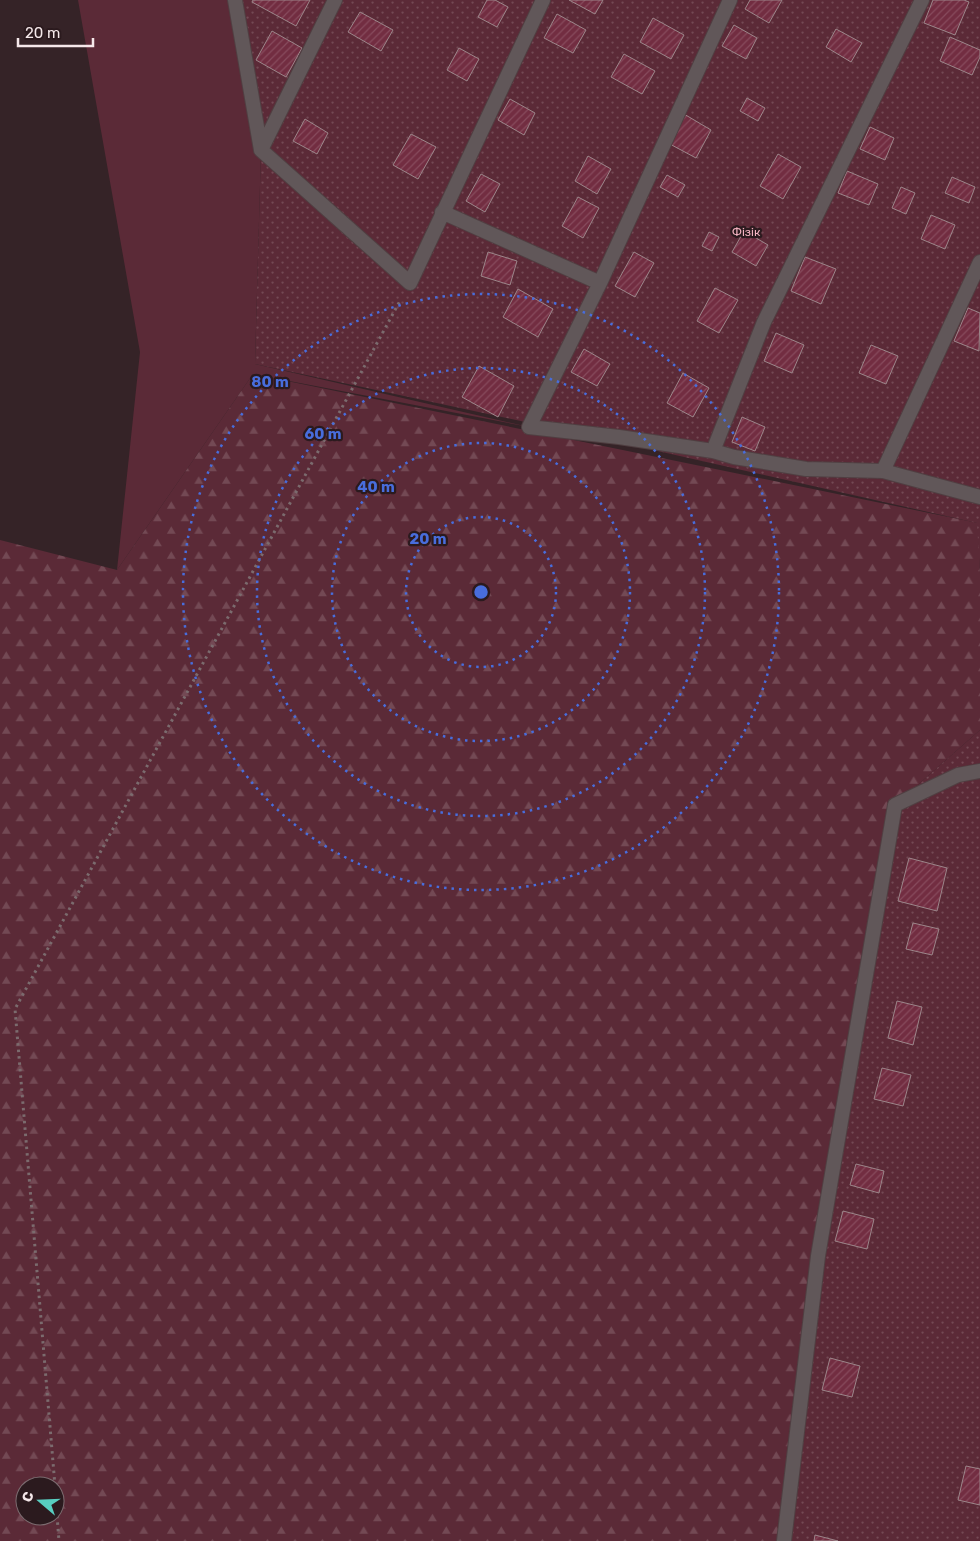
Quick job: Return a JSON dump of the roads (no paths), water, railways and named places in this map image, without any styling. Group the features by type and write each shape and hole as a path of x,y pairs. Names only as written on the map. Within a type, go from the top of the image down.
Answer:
{"lane":[{"path":"235,0 261,150 410,283 543,0"},
{"path":"261,150 334,0"},
{"path":"730,0 600,283 529,427 713,450 734,457 806,469 883,471 980,497"},
{"path":"713,450 764,322 922,0"},
{"path":"442,212 600,283"},
{"path":"883,471 980,262"},
{"path":"784,1541 818,1256 895,805 958,775 980,772"}],"park label":[{"name":"Фізік","path":"746,232"}]}
